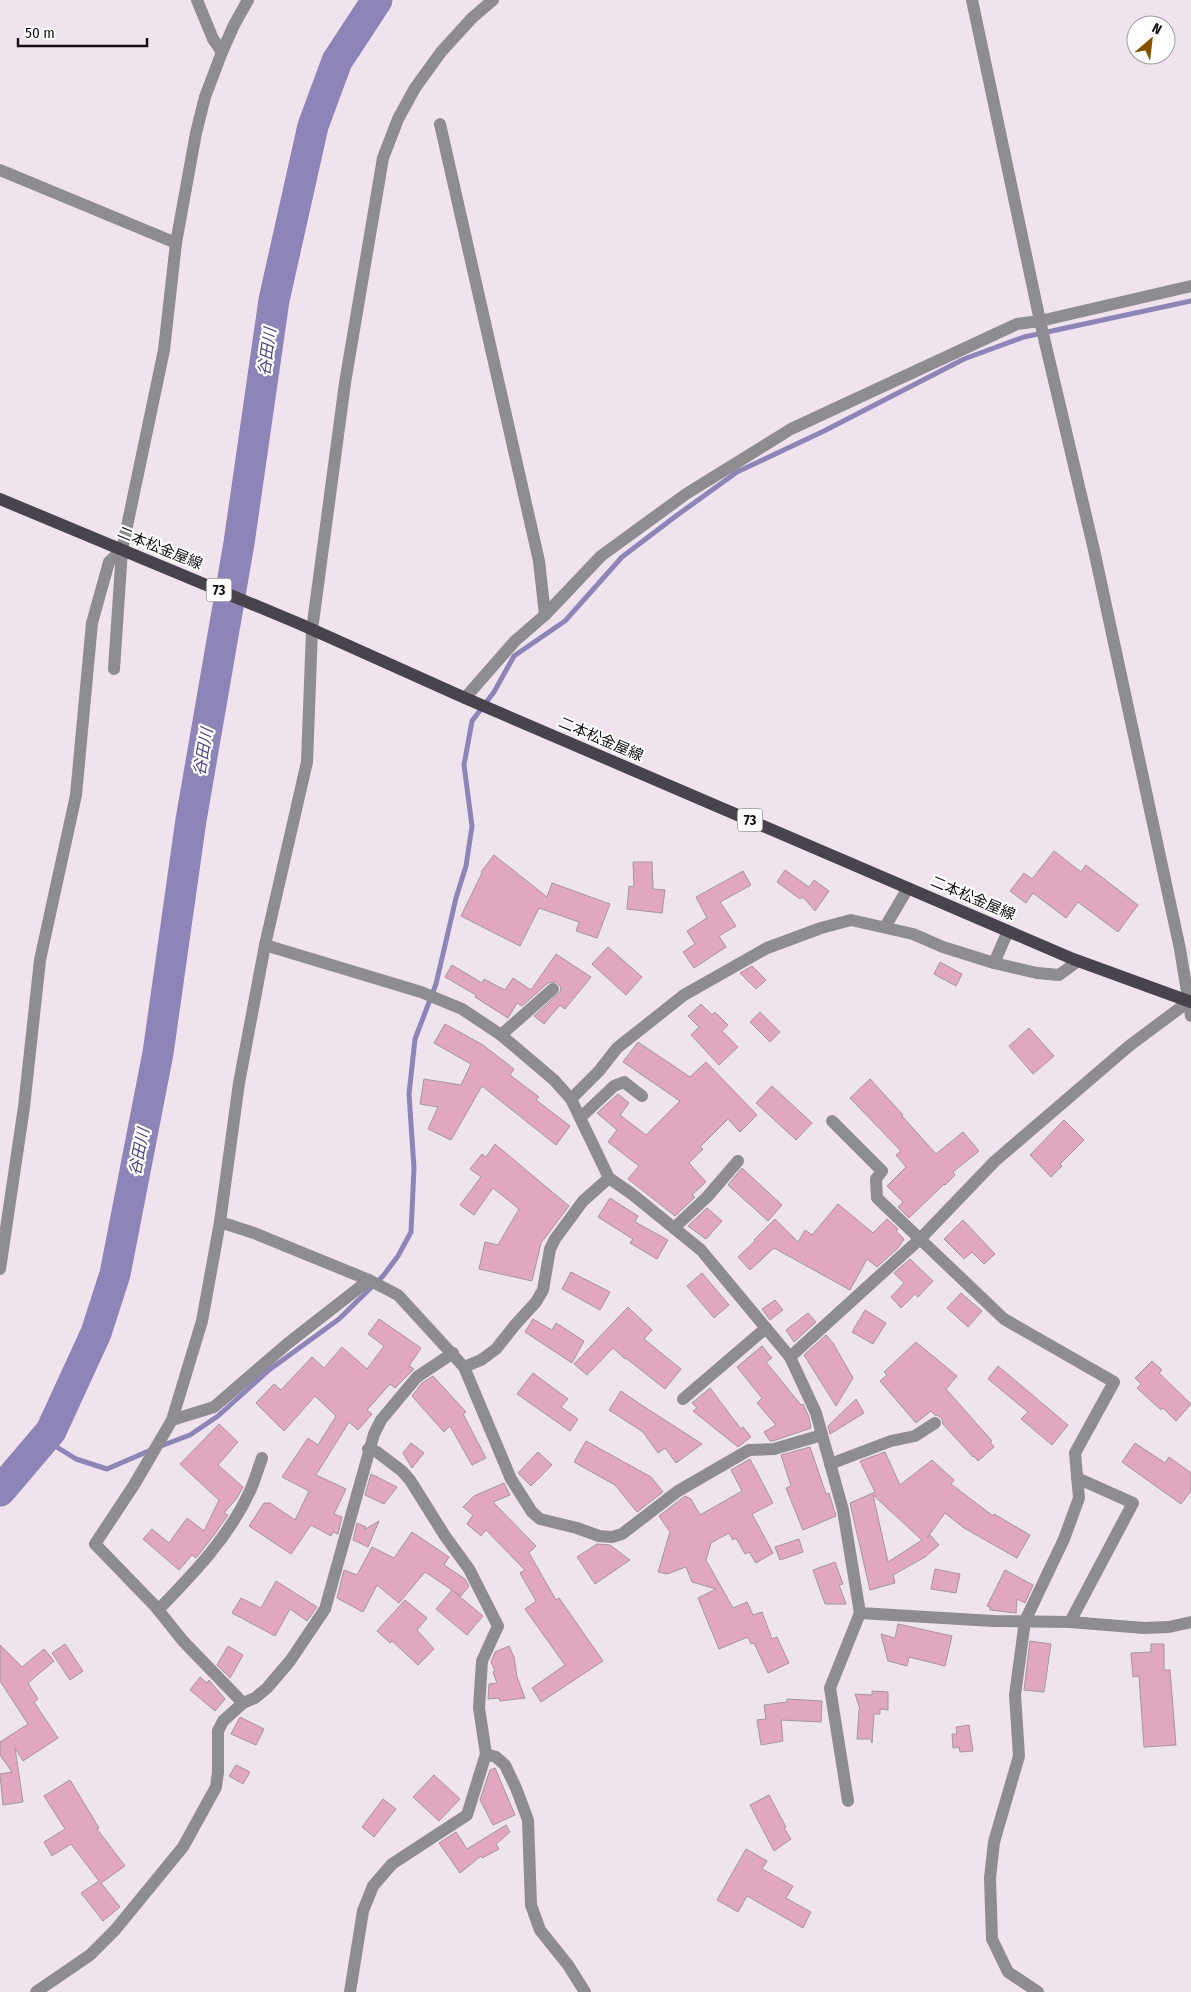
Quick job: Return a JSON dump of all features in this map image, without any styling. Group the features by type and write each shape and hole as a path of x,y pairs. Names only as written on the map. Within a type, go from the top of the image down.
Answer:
{"main road":[{"name":"二本松金屋線","path":"0,499 300,624 465,698 1078,961 1189,1002"}],"street":[{"path":"197,0 213,39 222,52"},
{"path":"114,669 122,550 164,350 176,243 196,133 205,97 222,52 234,24 248,0"},
{"path":"243,1703 183,1641 158,1610 95,1544 134,1485 172,1420 202,1321 220,1222 239,1083 265,945 307,762 312,630 345,383 383,158 398,119 414,88 441,52 472,18 493,0"},
{"path":"972,0 1040,321 1096,560 1180,948 1191,1016"},
{"path":"440,124 539,561 545,615"},
{"path":"0,170 176,243"},
{"path":"465,698 515,641 545,615 601,556 686,494 792,429 1017,324 1040,321 1191,286"},
{"path":"0,1269 24,1107 40,960 76,794 92,623 109,562 122,550"},
{"path":"885,927 908,888"},
{"path":"571,1099 599,1071 618,1048 684,995 767,948 821,928 851,920 885,927 912,934 942,947 994,963 1037,973 1059,975 1078,961"},
{"path":"994,963 1008,931"},
{"path":"265,945 421,992 462,1009 501,1036 554,1080 571,1099 609,1178 701,1250 790,1357 816,1413 843,1510 860,1613 830,1688 848,1802"},
{"path":"501,1036 554,989"},
{"path":"790,1357 921,1238 995,1161 1129,1046 1189,1002"},
{"path":"580,1118 614,1086 624,1082 642,1096"},
{"path":"832,1121 882,1171 876,1179 878,1198 1004,1318 1114,1382 1075,1453 1079,1498 1064,1539 1025,1621 1015,1695 1018,1756 994,1842 989,1902 992,1939 1008,1972 1038,1992"},
{"path":"674,1228 707,1197 738,1160"},
{"path":"464,1367 480,1360 496,1349 536,1302 544,1290 550,1249 583,1200 609,1178"},
{"path":"220,1222 254,1233 369,1280 398,1295 453,1352 464,1367 511,1479 532,1512 540,1519 578,1528 599,1536 612,1537 622,1534 678,1491 749,1450 774,1449 822,1435"},
{"path":"172,1420 214,1407 287,1344 369,1280"},
{"path":"683,1400 766,1328"},
{"path":"36,1992 90,1955 115,1930 183,1847 216,1787 218,1731 223,1721 243,1703 255,1698 267,1688 290,1661 325,1609 368,1449 381,1420 417,1378 453,1352"},
{"path":"830,1464 891,1440 915,1436 935,1423"},
{"path":"350,1992 362,1911 373,1886 392,1864 467,1815 486,1754 479,1708 482,1661 498,1626 469,1569 445,1536 410,1480 402,1471 378,1452 368,1449"},
{"path":"158,1610 198,1570 223,1536 250,1491 262,1458"},
{"path":"1070,1622 1133,1503 1077,1478"},
{"path":"860,1613 993,1621 1070,1622 1144,1628 1169,1627 1191,1622"},
{"path":"486,1754 496,1757 504,1765 516,1788 528,1820 531,1905 540,1930 568,1964 585,1992"}],"building":[{"path":"1054,851 1081,872 1086,865 1138,905 1118,932 1078,902 1066,918 1033,893 1026,903 1010,891 1024,873 1032,879"},
{"path":"494,855 547,897 552,883 610,904 597,938 576,931 579,922 539,908 520,946 461,916 481,872"},
{"path":"633,862 652,862 653,889 665,890 662,913 627,909 629,886 634,887"},
{"path":"785,870 809,887 814,880 829,891 815,911 803,897 800,899 777,882"},
{"path":"743,871 751,885 720,902 736,926 719,936 726,947 694,968 683,952 695,944 687,931 707,918 696,897"},
{"path":"608,947 642,977 626,995 592,964"},
{"path":"556,954 591,977 565,1009 560,1005 544,1024 534,1016 560,992 561,987 556,982 548,983 522,1006 517,1003 508,1018 475,997 476,995 445,977 452,965 482,983 484,979 505,990 513,978 531,990"},
{"path":"940,962 962,974 956,986 934,974"},
{"path":"752,966 766,980 756,989 740,973"},
{"path":"701,1004 712,1015 715,1012 728,1025 722,1031 738,1047 719,1065 691,1035 699,1027 688,1016"},
{"path":"760,1012 780,1032 770,1042 750,1022"},
{"path":"445,1024 483,1045 514,1069 510,1075 539,1097 536,1100 570,1126 556,1145 482,1086 451,1140 428,1129 438,1107 420,1104 424,1079 461,1085 471,1064 434,1043"},
{"path":"1029,1028 1054,1056 1033,1074 1009,1046"},
{"path":"638,1042 690,1077 706,1062 757,1115 740,1132 728,1119 700,1147 703,1149 689,1163 706,1182 692,1195 695,1197 675,1216 628,1179 639,1166 608,1142 617,1130 597,1113 618,1094 629,1103 620,1115 646,1135 680,1101 623,1062"},
{"path":"870,1079 936,1154 963,1132 979,1151 953,1172 955,1175 909,1218 898,1207 903,1202 887,1186 906,1167 896,1155 901,1151 850,1098"},
{"path":"772,1086 812,1123 796,1140 756,1103"},
{"path":"1064,1120 1084,1140 1060,1164 1062,1166 1051,1177 1030,1155"},
{"path":"495,1144 569,1206 541,1243 532,1281 479,1269 485,1242 498,1245 519,1209 493,1188 474,1215 460,1205 481,1177 470,1169 482,1154 486,1157"},
{"path":"742,1168 782,1205 768,1221 728,1185"},
{"path":"610,1198 638,1216 635,1222 668,1240 657,1259 630,1243 633,1239 598,1217"},
{"path":"838,1204 873,1233 887,1219 898,1229 896,1231 904,1239 898,1248 877,1267 867,1259 850,1290 774,1248 750,1270 738,1257 775,1219 798,1242 805,1230 812,1235"},
{"path":"707,1208 722,1221 706,1239 688,1226"},
{"path":"963,1220 995,1254 984,1264 972,1252 964,1259 944,1239"},
{"path":"910,1259 933,1281 918,1297 915,1294 901,1308 891,1297 904,1283 894,1273"},
{"path":"571,1272 610,1292 600,1310 562,1289"},
{"path":"702,1273 729,1305 714,1318 687,1286"},
{"path":"961,1293 982,1311 968,1327 947,1308"},
{"path":"775,1300 783,1310 770,1320 762,1309"},
{"path":"628,1307 652,1330 644,1339 681,1369 665,1389 613,1348 587,1375 574,1364"},
{"path":"865,1310 886,1323 873,1344 852,1332"},
{"path":"808,1313 816,1322 794,1342 786,1330"},
{"path":"379,1319 421,1348 409,1366 414,1369 395,1388 390,1384 367,1410 372,1414 358,1430 349,1422 316,1475 346,1489 334,1514 342,1517 338,1534 333,1532 331,1536 311,1525 291,1554 249,1526 264,1503 270,1503 295,1520 309,1491 282,1477 308,1438 318,1445 336,1416 315,1396 284,1431 256,1403 274,1384 281,1390 312,1357 324,1368 342,1347 367,1369 384,1346 368,1334"},
{"path":"533,1319 552,1330 556,1323 584,1341 572,1363 525,1332"},
{"path":"826,1335 833,1343 853,1378 836,1406 804,1355"},
{"path":"916,1342 957,1376 946,1389 992,1441 990,1442 994,1447 978,1461 943,1424 939,1416 931,1411 916,1423 880,1381 887,1375 884,1372"},
{"path":"762,1346 772,1358 766,1362 801,1405 803,1404 809,1417 811,1428 773,1441 770,1441 764,1432 776,1425 757,1403 762,1398 737,1367"},
{"path":"1152,1361 1162,1370 1159,1373 1191,1404 1176,1421 1163,1408 1161,1410 1137,1388 1141,1384 1135,1378"},
{"path":"998,1366 1068,1425 1052,1445 1021,1419 1028,1412 988,1379"},
{"path":"533,1373 568,1399 561,1407 578,1419 570,1431 517,1394"},
{"path":"433,1376 466,1412 463,1414 486,1458 472,1465 450,1426 444,1432 412,1396 422,1383"},
{"path":"710,1388 741,1429 743,1427 751,1437 738,1447 693,1411 697,1408 692,1403"},
{"path":"621,1391 702,1444 676,1463 665,1448 658,1453 643,1432 609,1410"},
{"path":"856,1399 864,1413 830,1434 828,1426"},
{"path":"219,1424 238,1442 218,1465 243,1487 237,1498 224,1513 228,1515 214,1535 196,1558 192,1555 179,1570 143,1539 152,1529 169,1543 187,1518 204,1531 219,1500 180,1464"},
{"path":"586,1441 651,1477 663,1492 637,1512 615,1485 574,1462"},
{"path":"411,1443 424,1453 412,1468 403,1453"},
{"path":"1135,1443 1165,1463 1169,1457 1191,1473 1191,1491 1181,1504 1122,1462"},
{"path":"810,1447 826,1494 829,1493 836,1516 803,1530 786,1488 791,1486 781,1455"},
{"path":"538,1452 552,1465 531,1486 518,1473"},
{"path":"885,1452 900,1485 932,1460 954,1480 951,1484 993,1516 994,1514 1030,1535 1017,1558 964,1528 945,1513 927,1538 930,1535 939,1545 925,1557 893,1575 895,1583 870,1590 850,1503 875,1492 860,1461","holes":["873,1495 922,1540 888,1562"]},
{"path":"750,1459 773,1503 752,1514 773,1553 756,1563 749,1552 745,1554 736,1538 733,1540 729,1533 711,1543 706,1560 733,1608 747,1602 753,1615 762,1612 772,1639 777,1637 789,1663 768,1673 754,1643 751,1644 748,1637 719,1649 698,1598 716,1589 692,1582 686,1567 667,1574 658,1572 670,1532 659,1516 685,1496 691,1499 700,1515 742,1491 731,1470"},
{"path":"371,1474 397,1487 384,1504 365,1495"},
{"path":"504,1483 510,1495 493,1502 536,1546 529,1553 556,1600 559,1598 603,1661 541,1702 532,1688 565,1665 525,1609 536,1601 520,1573 525,1570 486,1530 481,1536 467,1524 473,1515 463,1507 474,1496"},
{"path":"379,1521 368,1547 353,1540 357,1523 366,1527 364,1530"},
{"path":"412,1532 449,1557 444,1565 465,1579 469,1586 461,1596 453,1591 483,1616 467,1635 436,1609 452,1590 425,1572 399,1603 377,1585 363,1612 337,1598 344,1570 357,1575 372,1547 394,1558"},
{"path":"799,1539 803,1552 780,1560 775,1547"},
{"path":"597,1544 610,1545 630,1560 595,1584 577,1557"},
{"path":"835,1562 843,1584 839,1585 846,1604 825,1604 813,1570"},
{"path":"935,1569 960,1574 956,1593 931,1589"},
{"path":"1005,1570 1033,1585 1025,1603 1017,1599 1016,1613 990,1610 990,1607 987,1606"},
{"path":"276,1581 317,1607 307,1621 290,1609 275,1636 232,1613 241,1598 261,1608"},
{"path":"405,1600 427,1618 417,1630 434,1649 418,1665 392,1641 390,1643 377,1631"},
{"path":"898,1624 952,1636 945,1666 909,1657 907,1666 888,1661 881,1634 895,1638"},
{"path":"1030,1641 1051,1644 1044,1692 1024,1690"},
{"path":"65,1644 83,1671 70,1680 52,1653"},
{"path":"1151,1644 1164,1644 1164,1670 1170,1670 1176,1745 1144,1747 1139,1676 1133,1677 1131,1653 1151,1652"},
{"path":"0,1645 22,1667 44,1649 54,1661 28,1683 38,1699 34,1702 58,1738 23,1761 15,1748 23,1802 3,1805 0,1774 12,1772 0,1755 0,1742 28,1724 0,1681"},
{"path":"228,1646 243,1655 230,1678 217,1665"},
{"path":"509,1646 514,1657 517,1677 525,1698 500,1701 499,1698 488,1699 489,1684 497,1683 491,1662 495,1652"},
{"path":"200,1677 207,1683 209,1680 225,1699 215,1711 190,1690"},
{"path":"872,1691 888,1692 888,1710 880,1709 880,1714 874,1714 872,1743 871,1739 857,1739 860,1709 855,1694 872,1695"},
{"path":"787,1699 822,1701 821,1722 781,1720 783,1741 761,1745 757,1720 766,1719 764,1705 787,1702"},
{"path":"240,1717 264,1729 256,1745 231,1734"},
{"path":"969,1725 973,1751 960,1752 959,1747 953,1748 952,1734 957,1734 956,1727"},
{"path":"236,1765 250,1772 243,1784 229,1776"},
{"path":"495,1768 515,1815 493,1825 480,1800 490,1770"},
{"path":"434,1775 460,1799 439,1821 413,1797"},
{"path":"70,1780 99,1828 97,1829 125,1866 101,1883 120,1907 103,1921 81,1893 99,1881 71,1844 52,1856 44,1842 65,1829 44,1796"},
{"path":"769,1795 791,1839 774,1851 750,1805"},
{"path":"383,1799 396,1809 374,1837 362,1827"},
{"path":"506,1825 510,1832 496,1844 499,1849 482,1858 481,1856 460,1873 439,1843 456,1832 467,1849"},
{"path":"746,1849 767,1861 762,1869 793,1886 786,1898 811,1912 803,1928 747,1896 738,1912 717,1900"}],"waterway":[{"name":"谷田川","path":"0,1491 51,1431 96,1333 115,1274 158,1053 191,820 239,543 274,300 313,126 337,61 377,0"},
{"path":"161,1446 190,1435 218,1416 269,1370 339,1319 383,1276 398,1256 411,1232 414,1168 409,1094 415,1039 436,984 456,898 466,866 472,826 464,765 472,721 494,692 514,656 565,621 622,557 737,472 824,431 964,359 1024,337 1191,301"},
{"path":"44,1439 76,1459 107,1469 151,1450"}]}
